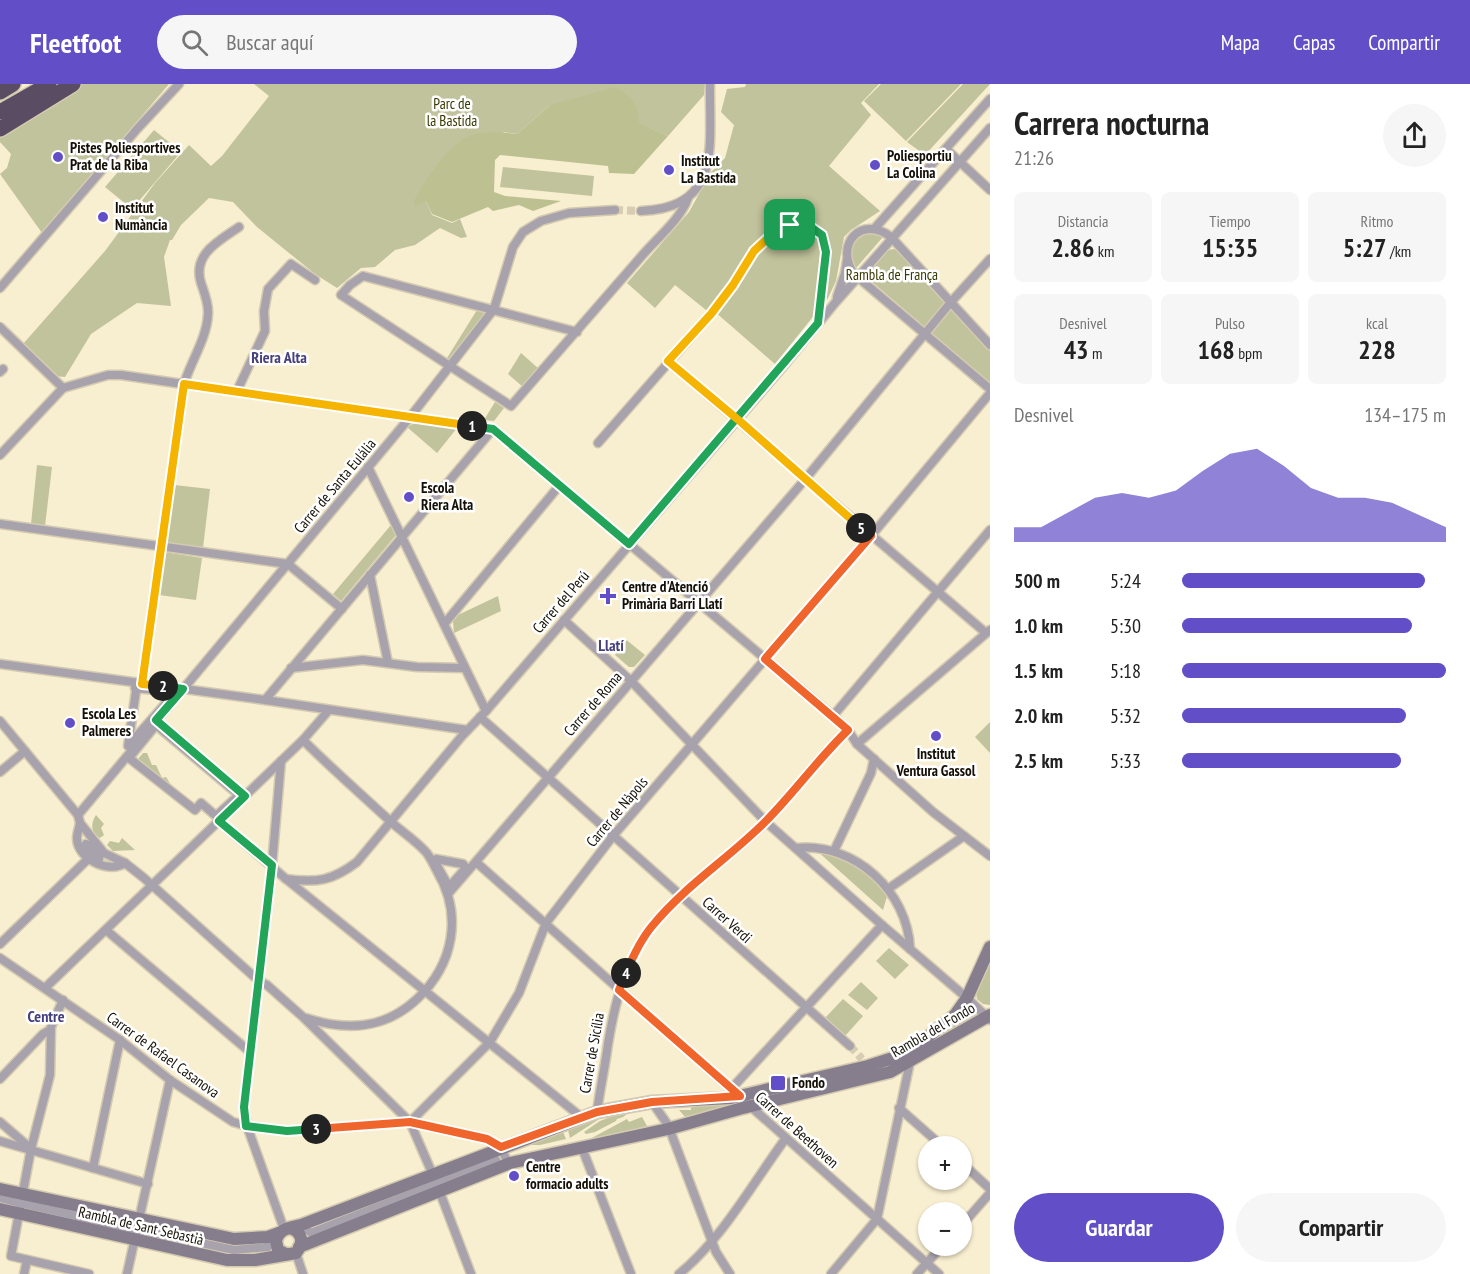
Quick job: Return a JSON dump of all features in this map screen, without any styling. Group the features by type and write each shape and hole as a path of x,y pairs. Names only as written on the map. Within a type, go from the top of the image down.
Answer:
{"highway":[{"path":"0,92 13,84"},
{"path":"0,112 49,84"},
{"path":"0,129 73,84"}],"street":[{"path":"0,288 179,84"},
{"path":"640,211 660,210 688,198 700,185 706,173 709,155 710,84"},
{"path":"990,99 875,228 863,230 855,236 849,244 847,258 851,270 858,277 990,391"},
{"name":"Carrer del Perú","path":"286,879 309,882 324,880 343,873 357,862 467,730 737,419 891,237 960,164 990,128"},
{"path":"946,149 990,190"},
{"path":"577,332 363,276 341,295 511,406 577,332 660,235 684,210 688,198"},
{"name":"Carrer de Santa Eulália","path":"79,819 156,720 411,416 494,309 513,247 523,232 541,221 569,213 615,210"},
{"path":"597,443 711,314 733,285 754,251 767,239 790,225 802,224 822,235 826,252 818,323"},
{"path":"0,664 139,686 176,692 128,746 136,691 139,686 162,546 184,384 202,339 208,314 198,271 205,253 239,227"},
{"path":"875,228 891,237 990,345"},
{"name":"Carrer del Perú","path":"835,303 842,286 847,258"},
{"name":"Carrer de Roma","path":"448,894 806,478 951,302 990,259"},
{"path":"237,391 264,331 264,311 268,289 291,264 315,280"},
{"path":"0,327 63,388"},
{"path":"668,361 871,536 988,631 857,744"},
{"path":"0,455 63,388 108,375 237,391 493,429 833,716 848,730 857,744 933,812 990,856"},
{"name":"Carrer de Nàpols","path":"410,1122 490,1042 519,993 546,923 613,836 871,536 990,391"},
{"path":"265,700 493,429"},
{"path":"368,467 444,624 483,714"},
{"path":"444,624 559,486"},
{"path":"0,524 288,564 342,609"},
{"path":"833,716 990,530"},
{"path":"369,575 388,663"},
{"path":"564,620 631,681 766,822 989,1017"},
{"path":"291,668 363,660 417,667 464,668"},
{"path":"139,686 183,689 467,730"},
{"path":"45,988 303,740 329,710"},
{"name":"Carrer Verdi","path":"483,714 547,778 850,1046"},
{"path":"156,720 245,796"},
{"path":"0,722 79,819 102,851 105,857 97,864"},
{"path":"156,725 239,795 216,816 201,803 195,810 129,758 156,725"},
{"name":"Carrer de Sicília","path":"597,1112 611,1017 619,990 642,940 653,925 681,897 766,822 826,750 848,730"},
{"path":"303,740 425,851 441,858 476,862"},
{"path":"0,772 25,751"},
{"path":"834,851 871,773 874,759"},
{"path":"281,761 272,865 244,1107 246,1126 303,1274"},
{"path":"79,819 77,839 88,859 111,867 125,863"},
{"path":"219,821 286,879 580,1116"},
{"path":"888,889 964,836"},
{"path":"83,847 85,842 89,842 125,863 303,1017 410,1122 471,1274"},
{"path":"796,848 820,848 834,851 857,861 868,869 888,889 904,917 908,928 910,949"},
{"path":"303,1017 322,1023 353,1026 373,1024 393,1018 426,991 444,960 453,927 448,894 425,851"},
{"path":"0,944 88,859"},
{"name":"Carrer de Beethoven","path":"476,862 939,1274"},
{"path":"736,1092 805,1007 882,925"},
{"path":"106,930 250,1052"},
{"name":"Rambla del Fondo","path":"508,1164 668,1129 750,1106 893,1058 918,1045 955,1015 968,998 990,947"},
{"name":"Carrer de Rafael Casanova","path":"0,958 120,1040 171,1080 233,1122 246,1126 287,1131 410,1122 487,1139 501,1147"},
{"path":"63,1000 50,1030 50,1075 31,1149 11,1256 89,1274"},
{"name":"Rambla del Fondo","path":"501,1147 580,1116 597,1112 652,1102 736,1092 867,1067 890,1072 989,1017"},
{"path":"0,1079 43,1034 50,1030"},
{"path":"93,1168 120,1040"},
{"path":"831,1274 877,1219 910,1062"},
{"path":"127,1274 171,1080"},
{"path":"652,1102 668,1125 716,1252 730,1274"},
{"path":"899,1108 931,1136"},
{"path":"0,1122 31,1149"},
{"path":"679,1274 693,1263 712,1242 786,1138"},
{"path":"0,1141 148,1184"},
{"path":"501,1147 508,1164"},
{"name":"Rambla de Sant Sebastià","path":"0,1198 137,1230 234,1239 289,1240 436,1182 501,1147"},
{"path":"582,1148 631,1274"},
{"name":"Rambla de Sant Sebastià","path":"0,1189 21,1203 137,1230 227,1260 255,1260 289,1240 496,1160"},
{"name":"Rambla de Sant Sebastià","path":"436,1182 508,1164"},
{"path":"972,1173 990,1191 972,1213"},
{"name":"Rambla de Sant Sebastià","path":"0,1209 21,1203"},
{"path":"917,1274 933,1256"},
{"path":"24,1274 27,1260"}],"green space":[{"name":"Pistes Poliesportives Prat de la Riba","path":"79,84 169,84 42,233 0,174 7,168 11,154 0,142 0,133"},
{"name":"Parc de la Bastida","path":"254,84 705,84 704,95 668,136 638,123 550,105 517,134 504,132 426,201 432,215 452,223 460,219 467,237 461,238 440,228 415,245 395,250 375,267 361,268 337,288 315,274 257,227 233,202 209,198 181,225 170,240 164,257 171,306 137,303 91,334 65,377 55,376 23,344 105,251 155,183 189,145 211,166 222,156 269,96"},
{"path":"746,84 879,84 861,103 871,115 829,166 880,211 844,237 836,281 828,298 775,364 714,311 706,310 675,285 655,308 627,283 689,212 711,172 725,158 734,125 721,112 727,89 745,87"},
{"path":"881,84 961,84 906,141 864,101"},
{"path":"963,84 990,84 925,155 907,142"},
{"path":"616,87 633,102 638,111 639,123 668,136 634,174 609,173 608,166 500,155 495,160 494,192 505,196 561,201 533,211 519,205 493,211 488,207 452,222 432,214 426,201 415,206 414,201 430,174 453,147 469,136 499,132 517,134 550,105"},
{"path":"154,130 181,152 132,209 105,187"},
{"path":"503,167 594,176 592,196 500,187"},
{"path":"870,233 883,237 856,268 851,257 852,247 859,238"},
{"name":"Rambla de França","path":"898,250 990,351 990,383 870,280 869,271 886,251"},
{"path":"477,310 487,314 452,359 448,359 447,358"},
{"path":"521,353 539,369 523,387 508,374"},
{"path":"495,402 504,408 494,421 484,420"},
{"path":"417,422 457,428 437,453 407,427"},
{"path":"37,465 52,467 45,526 31,524"},
{"path":"174,485 210,489 203,548 166,543"},
{"path":"391,525 396,535 341,601 333,594"},
{"path":"165,552 202,558 196,600 159,595"},
{"path":"498,596 501,611 454,633 453,621 458,615"},
{"path":"624,638 645,655 634,667 629,667 615,655"},
{"path":"990,722 990,753 975,737"},
{"path":"143,753 147,753 152,765 156,765 162,778 166,777 174,790 138,759"},
{"path":"96,815 104,824 101,828 104,835 100,838 92,828"},
{"path":"122,838 135,850 113,851 107,845 110,841 119,843"},
{"path":"816,850 846,858 869,874 888,893 883,910"},
{"path":"889,948 909,965 895,979 876,961"},
{"path":"990,963 990,1005 983,1004 977,999 976,993"},
{"path":"861,982 878,998 867,1010 848,995"},
{"path":"843,999 863,1016 845,1036 825,1018"},
{"path":"969,1003 979,1011 978,1016 890,1067 888,1064"},
{"path":"729,1103 729,1107 686,1118 679,1110 691,1110 691,1104"},
{"path":"636,1107 595,1132 586,1134 584,1132 600,1121"},
{"path":"607,1114 570,1138 567,1126"},
{"path":"642,1117 647,1126 588,1140 627,1119 629,1122"},
{"path":"563,1132 566,1139 529,1145"}],"tunnel":[{"path":"615,210 641,211"},
{"path":"850,1046 862,1059"}],"place":[{"name":"Pistes Poliesportives Prat de la Riba","path":"58,157"},
{"name":"Poliesportiu La Colina","path":"875,165"},
{"name":"Institut La Bastida","path":"669,170"},
{"name":"Institut Numància","path":"103,217"},
{"name":"Escola Riera Alta","path":"409,497"},
{"name":"Centre d'Atenció Primària Barri Llatí","path":"608,596"},
{"name":"Escola Les Palmeres","path":"70,723"},
{"name":"Institut Ventura Gassol","path":"936,736"},
{"name":"Fondo","path":"778,1083"},
{"name":"Centre formacio adults","path":"514,1176"}],"district":[{"name":"Riera Alta","path":"279,357"},
{"name":"Llatí","path":"611,645"},
{"name":"Centre","path":"46,1016"}],"route":[{"path":"790,225 767,239 754,251 733,285 711,314 668,361 737,419 742,423 871,536 765,659 848,730 826,750 766,822 681,897 653,925 637,949 619,990 740,1096 652,1102 597,1112 580,1116 501,1147 487,1139 410,1122 287,1131 246,1126 244,1107 272,865 219,821 245,796 156,720 183,689 142,684 184,384 493,429 629,544 670,496 737,419 781,369 818,323 826,252 822,235 802,224 790,225"}]}
